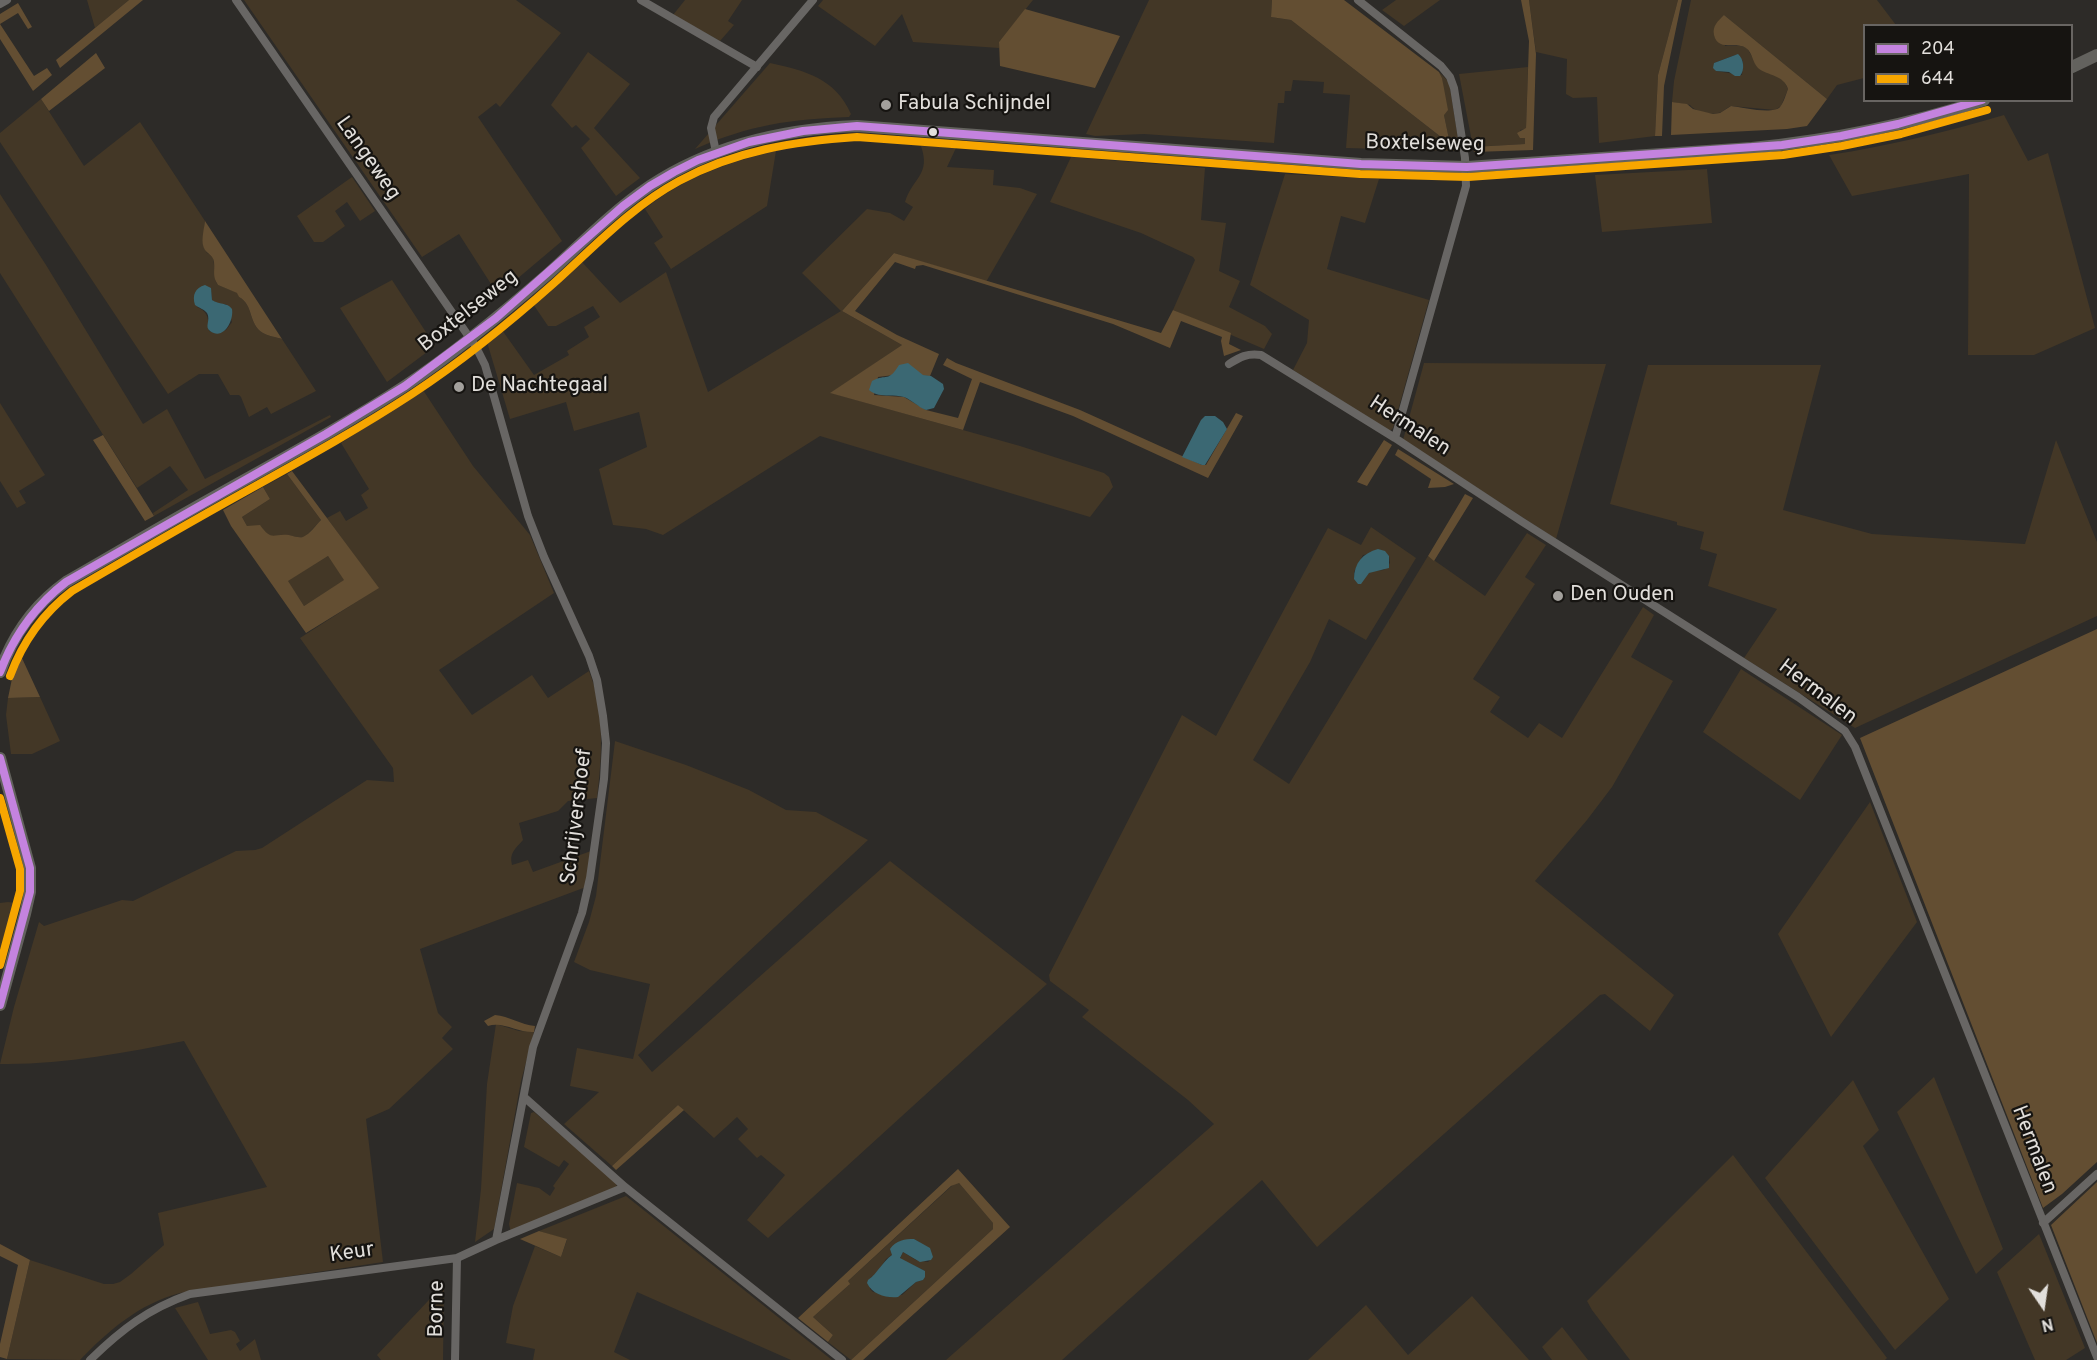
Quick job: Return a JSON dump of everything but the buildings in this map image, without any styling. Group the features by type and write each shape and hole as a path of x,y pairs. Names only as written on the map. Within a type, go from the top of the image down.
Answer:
{"main road":[{"path":"2073,67 2097,55"},
{"name":"Boxtelseweg","path":"0,672 16,634 42,602 66,582 327,435 406,385 470,339 650,186 716,152 743,142 815,128 857,126 1350,163 1467,167 1798,143 1891,128 1978,102"},
{"path":"0,758 30,868 30,892 0,1005"}],"street":[{"path":"0,4 6,0"},
{"name":"Langeweg","path":"236,0 470,339"},
{"path":"641,0 757,67"},
{"path":"716,152 711,128 714,117 813,0"},
{"path":"1358,0 1441,66 1450,77 1454,88 1467,167 1466,186 1395,438"},
{"name":"Schrijvershoef","path":"470,339 485,365 528,516 589,656 600,698 606,743 603,789 590,878 582,913 533,1047 496,1240"},
{"name":"Hermalen","path":"1228,364 1242,356 1261,355 1395,438 1798,697 1845,731 1855,747 2097,1357"},
{"path":"524,1097 625,1187 842,1360"},
{"path":"2043,1223 2097,1174"},
{"name":"Keur","path":"90,1360 138,1318 164,1303 190,1294 457,1258 625,1187"},
{"name":"Borne","path":"455,1360 457,1258"}],"shaded area":[{"path":"87,0 129,0 95,28"},
{"path":"129,0 143,0 60,68 56,60"},
{"path":"244,0 516,0 561,33 500,107 496,103 478,117 562,241 498,295 459,234 422,257"},
{"path":"685,0 742,0 728,21 734,25 720,41 673,15"},
{"path":"823,0 1033,0 999,42 999,48 913,42 902,14 875,46 818,6"},
{"path":"1149,0 1272,0 1271,17 1291,20 1450,144 1444,115 1442,78 1439,72 1449,82 1460,151 1346,148 1350,95 1323,93 1324,82 1293,80 1291,91 1285,91 1284,103 1278,103 1274,143 1144,134 1095,136 1086,134"},
{"path":"1272,0 1344,0 1439,72 1448,110 1444,115 1450,144 1291,20 1271,17"},
{"path":"1396,0 1440,0 1404,26 1382,10"},
{"path":"1521,0 1529,0 1536,54 1533,150 1474,152 1473,147 1525,144 1525,138 1520,138 1517,133 1526,128 1529,41"},
{"path":"1529,0 1678,0 1658,75 1655,136 1599,143 1597,97 1573,98 1566,94 1567,59 1536,52"},
{"path":"1678,0 1682,0 1664,86 1662,136 1655,136 1658,75"},
{"path":"1691,0 1877,0 1895,24 1863,24 1863,78 1837,85 1827,99 1724,15 1725,46 1747,48 1754,60 1784,81 1788,89 1781,106 1775,110 1731,106 1715,114 1696,110 1690,105 1672,102 1674,81","holes":["1735,55 1743,61 1742,75 1716,71 1714,63"]},
{"path":"18,3 32,27 28,29 18,13 0,24 0,14"},
{"path":"1025,9 1120,36 1095,88 1000,66 999,42"},
{"path":"1724,15 1827,99 1807,126 1671,135 1672,102 1687,104 1693,109 1713,114 1720,113 1731,106 1771,110 1780,107 1784,100 1788,89 1786,84 1758,68 1746,48 1737,45 1723,45 1716,40 1714,29"},
{"path":"0,24 34,76 47,68 52,75 33,91 0,39"},
{"path":"588,52 630,84 594,128 640,178 616,196 581,148 590,139 576,125 572,128 551,105"},
{"path":"96,53 105,68 49,111 41,99"},
{"path":"770,63 796,69 828,84 837,92 851,114 849,117 808,119 752,129 695,149"},
{"path":"1528,67 1526,129 1520,130 1525,138 1525,144 1473,147 1459,74"},
{"path":"41,99 84,166 140,122 205,221 203,245 207,253 213,256 216,282 238,293 247,305 258,329 265,334 282,339 316,391 271,414 267,407 249,417 241,397 230,395 218,374 199,374 168,394 0,142 0,133","holes":["211,291 212,300 217,304 226,304 232,322 226,330 216,333 209,331 206,314 197,307"]},
{"path":"2004,115 2028,161 2048,153 2095,328 2034,355 1968,355 1969,174 1852,196 1829,155 1917,138"},
{"path":"921,146 956,148 947,167 994,170 993,185 1020,188 1037,194 986,282 894,253 842,311 902,345 831,393 1020,446 1104,473 1109,477 1113,487 1090,517 820,436 663,535 646,529 613,525 599,469 647,447 639,412 574,431 566,402 510,419 487,342 502,330 534,375 569,355 567,351 589,337 584,327 600,317 593,306 556,326 548,326 533,304 582,262 620,303 666,272 708,392 841,311 802,273 867,209 890,213 904,221 913,207 905,202 920,176 924,163"},
{"path":"776,151 767,206 671,269 654,243 663,237 645,209 675,188 707,172"},
{"path":"1071,157 1205,168 1201,220 1226,223 1219,271 1240,281 1229,307 1265,326 1272,334 1264,349 1173,310 1195,260 1193,257 1141,233 1050,202"},
{"path":"1707,169 1712,223 1602,232 1595,175"},
{"path":"1285,174 1379,179 1365,223 1341,216 1327,269 1429,300 1391,430 1293,370 1307,343 1309,320 1250,285"},
{"path":"352,177 375,211 360,221 347,202 335,211 345,226 323,242 314,242 297,216"},
{"path":"0,194 143,424 167,409 205,479 330,415 331,417 154,516 153,513 188,490 170,466 137,488 0,273"},
{"path":"205,221 282,339 265,334 258,329 244,300 237,293 216,282 212,256 205,250 203,244"},
{"path":"894,253 1161,333 1173,310 1231,333 1229,344 1241,350 1224,356 1222,337 1181,321 1170,348 1113,324 923,265 916,266 915,269 895,262 855,311 897,335 939,354 930,376 878,377 874,395 904,397 926,410 958,418 972,379 943,365 947,358 1080,410 1202,465 1206,465 1236,413 1243,416 1208,478 1073,416 980,382 963,430 830,393 902,345 842,311"},
{"path":"392,280 435,346 387,382 340,308"},
{"path":"1424,363 1606,364 1556,539 1403,440"},
{"path":"1648,365 1821,365 1783,510 1872,534 2025,544 2056,440 2097,542 2097,616 1855,728 1744,658 1777,609 1708,586 1717,554 1700,549 1704,532 1677,525 1677,522 1610,504"},
{"path":"423,390 473,466 530,535 554,593 439,670 472,715 532,675 548,698 589,671 600,718 601,750 597,798 568,801 558,811 519,823 523,840 513,851 511,857 512,865 528,860 533,872 591,851 586,887 420,949 438,1013 452,1027 442,1038 453,1049 389,1109 366,1119 383,1262 180,1293 151,1304 126,1319 80,1360 7,1359 30,1260 104,1284 120,1282 164,1245 158,1213 267,1187 184,1041 116,1054 46,1063 0,1064 39,922 44,926 122,900 133,901 236,851 262,848 367,780 394,782 393,768 300,638 378,588 327,518 340,511 346,521 368,508 361,495 369,489 341,443"},
{"path":"0,403 45,475 19,491 26,503 17,508 0,481"},
{"path":"103,435 154,516 145,521 93,440"},
{"path":"1384,440 1392,445 1367,486 1357,482"},
{"path":"1398,449 1454,484 1428,488 1431,479 1395,455"},
{"path":"292,471 379,588 306,633 231,526 223,510 263,487 270,499 242,517 247,526 260,525 273,536 306,536 321,520 287,474","holes":["328,556 344,580 304,606 288,581"]},
{"path":"287,474 321,520 305,537 287,535 272,537 247,526 242,517 270,499 263,487"},
{"path":"1465,494 1473,498 1434,561 1428,556"},
{"path":"1371,527 1416,558 1366,640 1329,619 1310,662 1253,760 1289,784 1428,556 1485,596 1527,533 1546,545 1525,577 1535,584 1473,679 1500,697 1490,712 1528,738 1539,723 1562,738 1643,607 1654,615 1631,657 1673,681 1612,787 1535,881 1674,995 1650,1031 1605,994 1600,995 1317,1247 1262,1180 1062,1360 946,1360 1214,1124 1188,1100 1082,1017 1089,1010 1050,981 1049,975 1182,715 1216,736 1328,528 1361,545","holes":["1385,552 1389,556 1390,563 1384,570 1373,571 1354,579 1354,572 1363,555"]},
{"path":"328,556 345,580 304,606 287,581"},
{"path":"2097,629 2097,1162 2043,1208 1860,738"},
{"path":"21,656 40,697 8,698 14,669"},
{"path":"1741,669 1842,735 1800,800 1703,732"},
{"path":"40,697 60,741 32,754 11,754 6,715 8,698"},
{"path":"615,741 686,765 749,790 786,810 816,812 868,840 638,1055 652,1072 890,861 1047,984 768,1238 747,1220 785,1175 761,1155 757,1158 738,1139 748,1129 737,1117 714,1138 678,1105 612,1166 564,1124 599,1092 570,1086 577,1048 633,1059 650,984 590,970 574,962 596,896"},
{"path":"1870,802 1917,922 1831,1037 1778,934"},
{"path":"0,903 16,903 0,953"},
{"path":"495,1015 535,1026 534,1032 499,1025 488,1026 484,1021"},
{"path":"496,1024 519,1031 534,1032 521,1081 494,1229 475,1242 481,1189 487,1084"},
{"path":"1934,1077 2003,1249 1976,1274 1897,1112"},
{"path":"1853,1080 1879,1130 1863,1146 1949,1299 1895,1350 1765,1178"},
{"path":"678,1105 684,1110 616,1170 612,1166"},
{"path":"534,1112 615,1181 617,1187 511,1233 509,1224 517,1183 539,1188 550,1196 555,1188 553,1186 569,1164 564,1160 559,1167 524,1147 531,1113"},
{"path":"1733,1155 1887,1358 1885,1360 1630,1360 1592,1310 1587,1301"},
{"path":"958,1169 1010,1227 863,1360 851,1360 993,1229 993,1223 959,1183 951,1186 848,1281 850,1284 813,1317 833,1335 828,1342 798,1318"},
{"path":"2097,1182 2097,1343 2051,1225"},
{"path":"955,1183 959,1183 994,1224 993,1229 851,1360 828,1342 833,1335 813,1317 849,1285 847,1282","holes":["914,1239 933,1257 928,1262 916,1260 903,1252 900,1259 925,1271 923,1280 916,1282 902,1295 873,1292 870,1289 871,1277 875,1276 886,1259"]},
{"path":"626,1196 832,1360 791,1360 637,1292 614,1352 630,1360 533,1360 535,1349 506,1343 513,1306 535,1246 561,1257 567,1240 539,1231"},
{"path":"539,1231 567,1239 561,1257 520,1239"},
{"path":"2039,1234 2085,1348 2066,1360 2035,1360 1997,1272"},
{"path":"0,1244 30,1260 7,1359 0,1357 0,1344 18,1265 0,1256"},
{"path":"444,1284 443,1360 381,1360 377,1355"},
{"path":"1472,1296 1529,1360 1308,1360 1366,1305 1408,1355"},
{"path":"198,1302 210,1334 231,1330 235,1332 240,1341 236,1344 240,1351 255,1339 261,1360 208,1360 175,1308"},
{"path":"1562,1327 1588,1360 1552,1360 1542,1347"}],"water":[{"path":"1738,54 1743,65 1740,76 1716,71 1713,68 1714,63"},
{"path":"205,285 211,288 212,300 228,305 232,309 230,323 220,333 208,329 207,313 195,305 195,292"},
{"path":"908,363 923,375 931,376 943,384 944,389 934,408 926,410 904,397 881,395 869,390 872,381 890,376 899,365"},
{"path":"1205,416 1215,416 1223,422 1227,429 1205,465 1202,465 1182,457"},
{"path":"1378,549 1385,551 1389,556 1389,568 1369,573 1361,584 1358,584 1354,579 1354,573 1360,560 1368,553"},
{"path":"907,1239 914,1239 930,1248 933,1257 931,1260 920,1262 903,1252 900,1258 925,1271 923,1280 916,1282 898,1297 876,1293 867,1283 868,1280 892,1255 890,1249 892,1246"}],"transit line":[{"name":"204","path":"0,672 12,646 35,611 66,582 326,434 405,386 496,318 623,206 650,186 698,160 749,142 803,131 857,126 1361,164 1467,167 1782,145 1898,124 1975,102"},
{"name":"644","path":"10,676 21,651 35,629 51,609 72,591 346,435 412,394 502,327 613,228 661,191 700,171 743,155 811,141 857,137 1360,174 1468,177 1783,155 1901,134 1987,110"},
{"name":"204","path":"0,758 30,868 30,892 0,1005"},
{"name":"644","path":"0,798 20,869 20,891 0,965"}],"place":[{"name":"Fabula Schijndel","path":"886,105"},
{"name":"De Nachtegaal","path":"459,387"},
{"name":"Den Ouden","path":"1558,596"}]}
